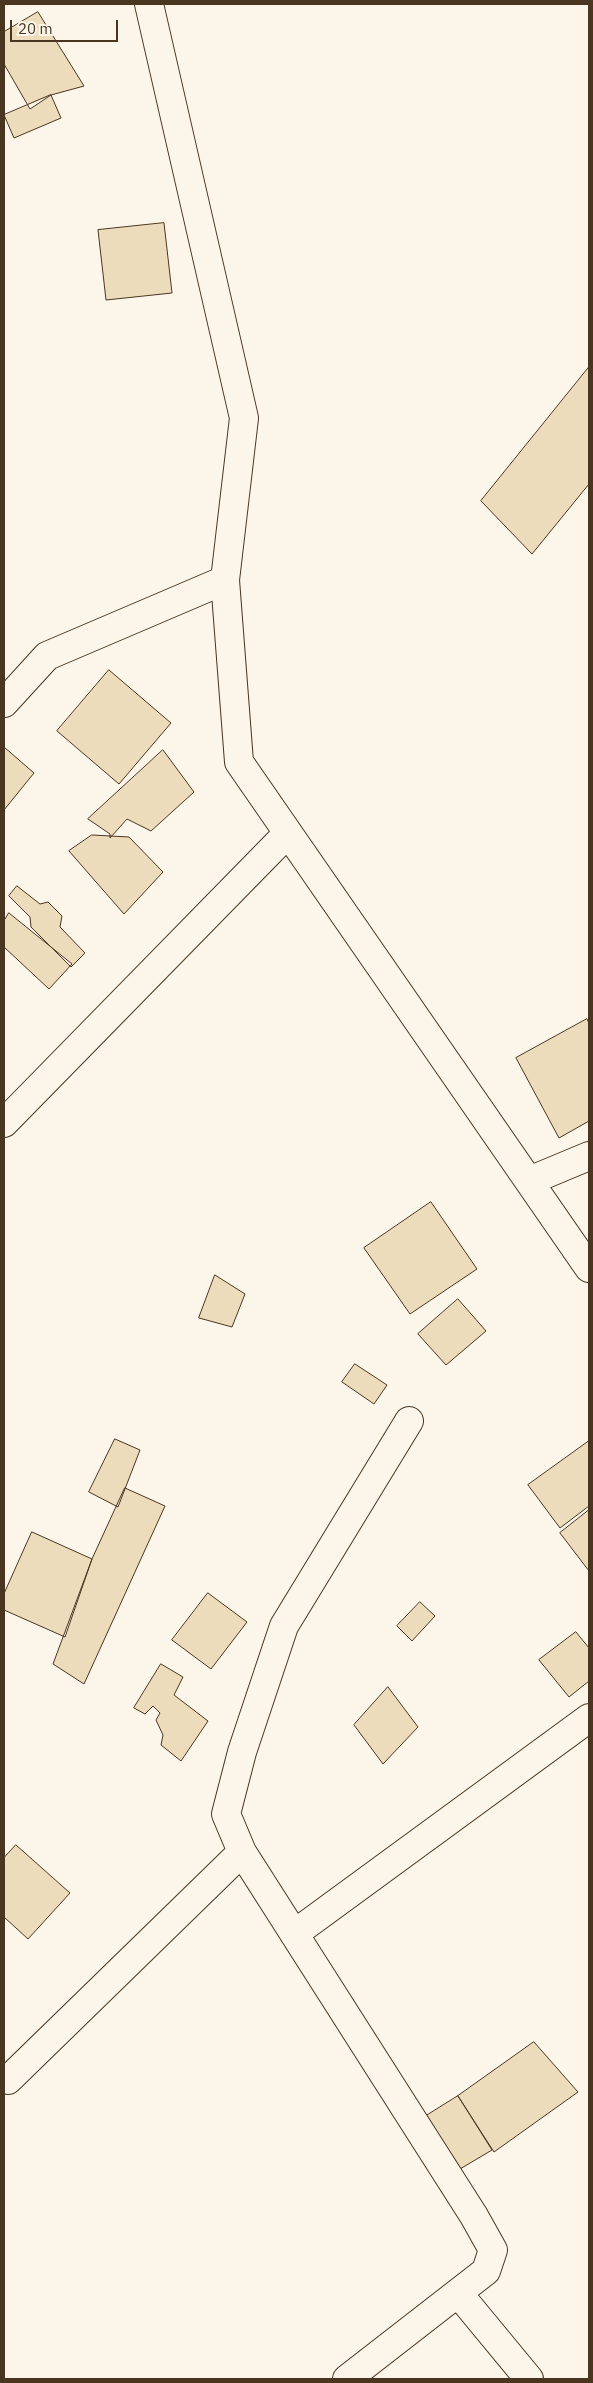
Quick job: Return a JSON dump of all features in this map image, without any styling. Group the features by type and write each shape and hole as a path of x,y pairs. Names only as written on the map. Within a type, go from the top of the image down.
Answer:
{"street":[{"path":"150,4 244,418 225,580 239,762 589,1268"},
{"path":"4,704 48,656 225,580"},
{"path":"4,1123 288,833"},
{"path":"529,1182 589,1156"},
{"path":"347,2379 486,2271 492,2250 474,2216 242,1852 226,1814 242,1752 284,1626 409,1421"},
{"path":"294,1934 589,1718"},
{"path":"8,2080 242,1852"},
{"path":"458,2293 529,2379"}],"building":[{"path":"38,12 84,86 51,95 30,109 4,64 4,32"},
{"path":"51,95 61,118 14,138 4,115"},
{"path":"164,223 172,293 106,300 98,230"},
{"path":"589,367 589,484 532,554 481,501"},
{"path":"109,670 171,723 119,784 57,731"},
{"path":"4,747 34,773 4,810"},
{"path":"163,750 194,792 151,831 127,819 110,838 110,834 88,819"},
{"path":"92,835 129,837 163,872 124,914 69,851"},
{"path":"17,886 40,904 48,902 62,916 60,927 85,953 71,967 31,927 30,917 9,896"},
{"path":"9,913 72,964 49,989 4,947 4,921"},
{"path":"587,1019 589,1023 589,1121 559,1138 516,1058"},
{"path":"431,1202 477,1269 410,1314 364,1248"},
{"path":"215,1275 245,1294 232,1327 199,1318"},
{"path":"458,1299 486,1331 446,1365 418,1334"},
{"path":"355,1364 387,1385 374,1404 342,1382"},
{"path":"115,1439 140,1450 118,1507 89,1492"},
{"path":"589,1441 589,1506 560,1528 528,1485"},
{"path":"125,1488 165,1506 84,1684 53,1664 92,1559"},
{"path":"589,1510 589,1571 560,1533"},
{"path":"32,1532 92,1559 65,1637 4,1610 4,1594"},
{"path":"208,1593 247,1622 211,1669 172,1640"},
{"path":"420,1602 435,1616 412,1641 397,1626"},
{"path":"576,1632 589,1648 589,1681 569,1697 539,1660"},
{"path":"161,1664 183,1677 174,1695 208,1721 181,1761 161,1745 163,1735 156,1720 160,1713 153,1706 145,1714 134,1708"},
{"path":"388,1687 418,1727 383,1764 354,1725"},
{"path":"16,1845 70,1893 28,1939 4,1917 4,1858"},
{"path":"534,2042 578,2092 494,2152 458,2096"},
{"path":"458,2096 492,2150 460,2169 426,2116"}]}
